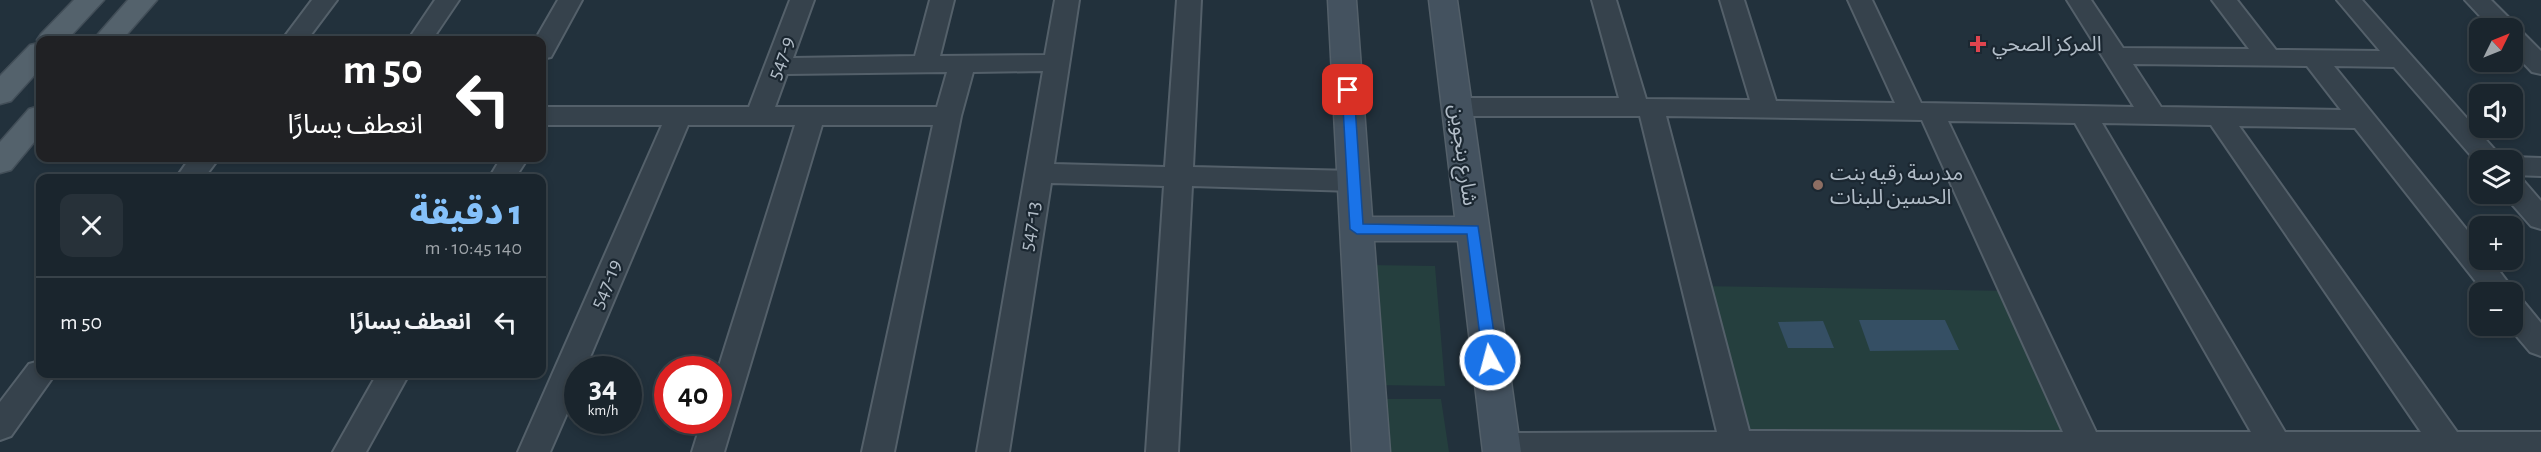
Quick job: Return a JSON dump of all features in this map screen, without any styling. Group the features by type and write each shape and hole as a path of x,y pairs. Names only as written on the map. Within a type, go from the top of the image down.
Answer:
{"main road":[{"path":"55,36 90,0"},
{"path":"111,36 143,0"},
{"path":"0,94 36,56"},
{"path":"0,162 36,121"}],"street":[{"path":"297,36 325,0"},
{"path":"423,36 447,0"},
{"path":"546,44 570,0"},
{"name":"547-9","path":"759,116 802,0"},
{"path":"925,65 942,0"},
{"name":"547-13","path":"993,452 1067,0"},
{"path":"1162,452 1190,0"},
{"path":"1342,0 1371,452"},
{"name":"شارع بنجوين","path":"1443,0 1502,449"},
{"path":"1604,0 1643,107 1737,448"},
{"path":"1732,0 1766,109"},
{"path":"1860,0 1922,112 2088,449"},
{"path":"2079,0 2153,115"},
{"path":"2224,0 2270,59"},
{"path":"2349,0 2481,150"},
{"path":"2477,0 2495,18"},
{"path":"2523,47 2541,66"},
{"path":"2115,56 2401,59"},
{"path":"2315,59 2360,119 2492,282"},
{"path":"778,66 1057,63"},
{"path":"878,452 948,116 962,65"},
{"path":"1457,107 1643,107 2360,119"},
{"path":"2083,114 2277,449"},
{"path":"546,116 948,116"},
{"name":"547-19","path":"534,452 679,116"},
{"path":"732,374 811,116"},
{"path":"2218,116 2448,446"},
{"path":"192,174 202,162"},
{"path":"2523,166 2541,167"},
{"path":"1039,173 1354,181"},
{"path":"2523,199 2541,219"},
{"path":"1357,229 1473,229"},
{"path":"2523,322 2541,344"},
{"path":"0,426 36,378"},
{"path":"349,452 391,378"},
{"path":"708,452 714,434"},
{"path":"1502,449 2386,449 2541,446"}],"green space":[{"path":"1368,265 1435,266 1445,386 1374,385"},
{"path":"1697,286 2013,291 2086,446 1736,445"},
{"path":"1376,399 1441,399 1449,452 1381,452"}],"water":[{"path":"1859,320 1945,320 1959,350 1870,351"},
{"path":"1823,321 1834,348 1788,348 1778,322"}],"place":[{"name":"المركز الصحي","path":"1978,44"},
{"name":"مدرسة رقيه بنت الحسين للبنات","path":"1818,185"}],"route":[{"path":"1348,90 1357,229 1473,229 1490,360"}]}
